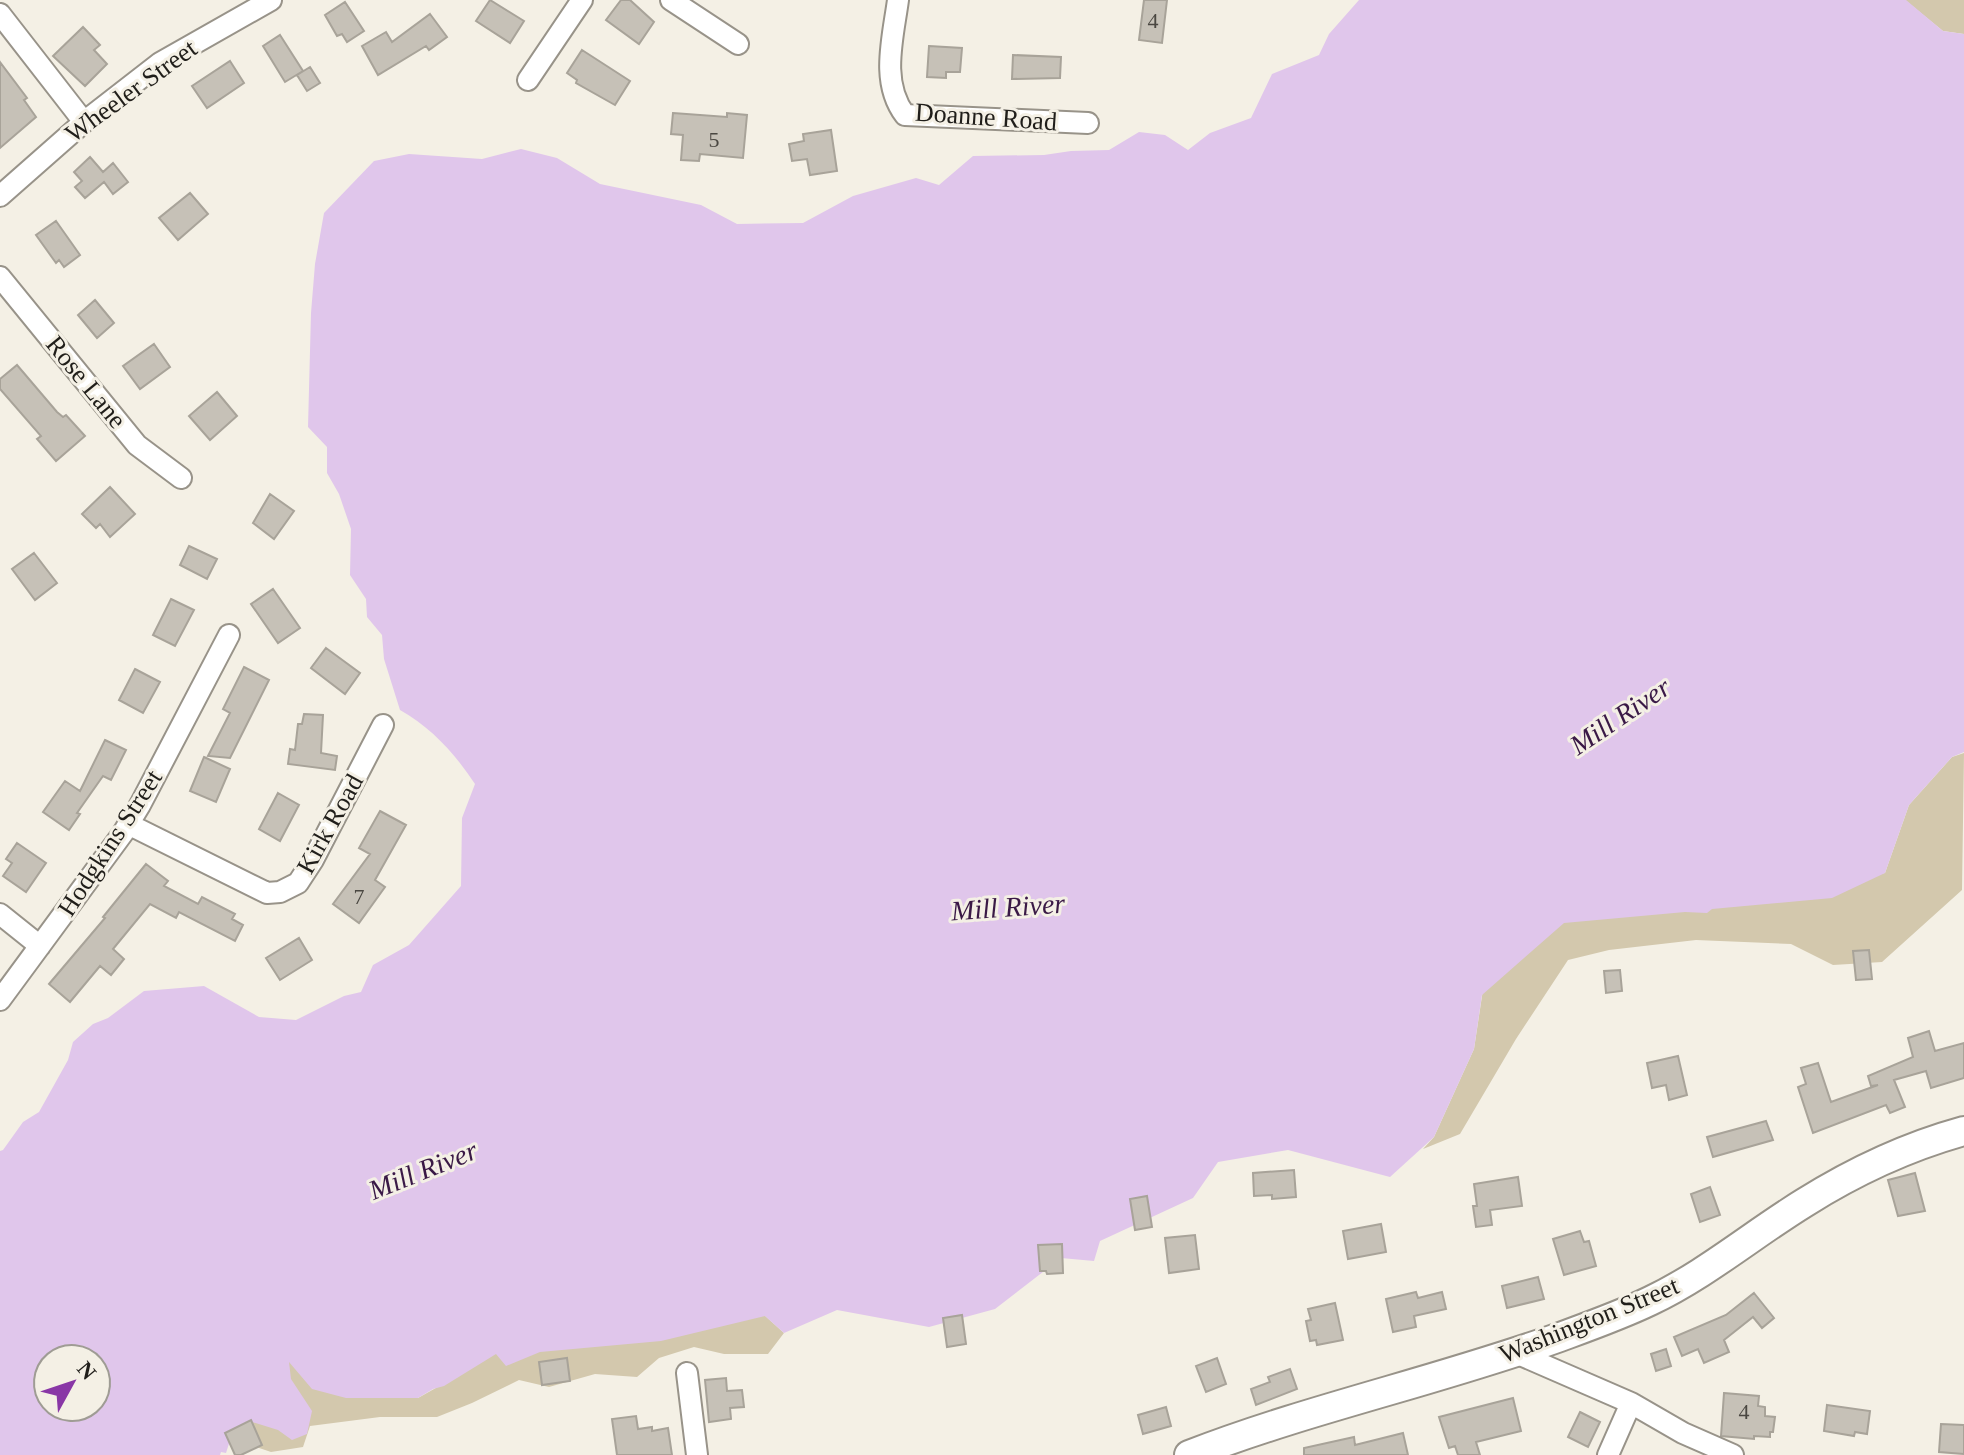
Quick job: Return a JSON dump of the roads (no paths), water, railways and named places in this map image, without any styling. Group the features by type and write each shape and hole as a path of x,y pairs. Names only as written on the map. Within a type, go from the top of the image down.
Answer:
{"main road":[{"name":"Washington Street","path":"1189,1455 1238,1436 1516,1353 1649,1302 1685,1283 1804,1203 1877,1162 1919,1144 1964,1131"}],"street":[{"name":"Wheeler Street","path":"0,196 84,122 160,63 271,0"},
{"path":"528,80 582,0"},
{"path":"671,0 738,44"},
{"name":"Doanne Road","path":"898,0 890,65 896,104 905,115 1088,123"},
{"path":"0,14 84,122"},
{"name":"Rose Lane","path":"0,277 137,445 181,478"},
{"name":"Hodgkins Street","path":"0,1000 128,824 229,635"},
{"name":"Kirk Road","path":"128,824 267,893 280,892 298,883 313,860 383,725"},
{"path":"0,914 40,946"},
{"path":"1516,1353 1631,1403 1683,1433 1733,1455"},
{"path":"687,1373 697,1455"},
{"path":"1608,1455 1631,1403"}],"water":[{"name":"Mill River","path":"1359,0 1906,0 1943,31 1964,34 1964,752 1952,757 1909,805 1885,873 1832,898 1712,909 1707,913 1685,912 1564,923 1482,995 1474,1049 1434,1137 1390,1177 1288,1150 1218,1162 1193,1198 1100,1241 1094,1261 1061,1258 995,1309 929,1327 837,1310 784,1333 765,1316 661,1341 540,1352 506,1366 496,1354 418,1398 346,1398 312,1389 289,1362 291,1379 312,1411 307,1434 292,1440 278,1430 249,1421 234,1428 226,1453 221,1452 220,1455 0,1455 0,1151 23,1122 39,1112 68,1060 73,1042 93,1024 108,1018 144,991 204,986 259,1017 296,1020 344,996 361,992 373,965 409,945 461,886 462,818 475,784 442,742 400,710 384,659 382,635 367,617 366,599 350,575 351,529 339,494 327,473 327,447 308,427 311,313 324,213 374,161 409,154 482,159 521,149 557,158 600,184 701,205 737,224 803,223 853,196 916,178 939,185 973,156 1109,150 1139,132 1165,135 1188,150 1210,133 1251,118 1272,74 1319,55 1329,34"}]}
